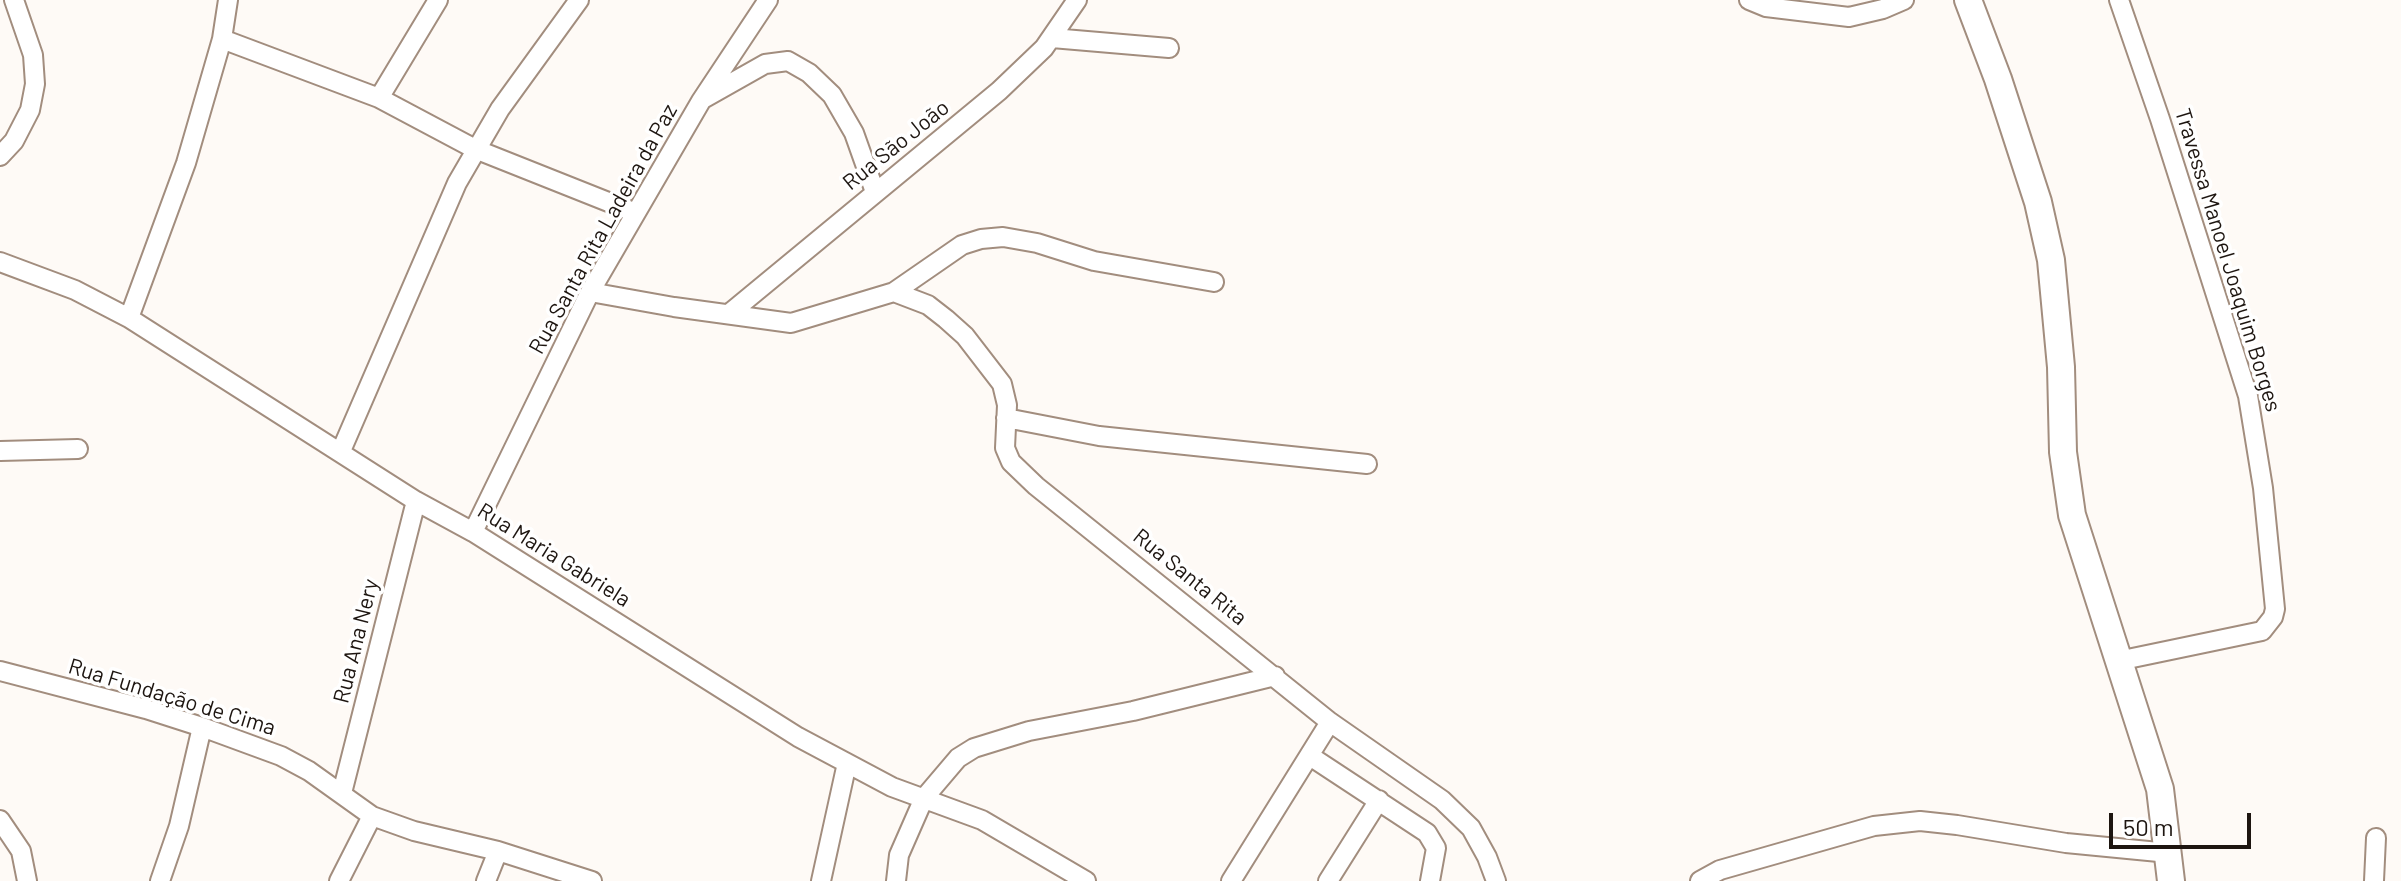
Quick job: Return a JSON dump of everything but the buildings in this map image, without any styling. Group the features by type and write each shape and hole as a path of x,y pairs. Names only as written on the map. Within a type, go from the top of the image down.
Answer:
{"street":[{"path":"0,156 14,141 30,110 35,84 33,55 14,0"},
{"path":"129,318 186,163 222,39 228,0"},
{"path":"379,98 438,0"},
{"path":"341,451 433,236 475,149 579,0"},
{"name":"Rua Santa Rita Ladeira da Paz","path":"473,532 590,292 701,101 768,0"},
{"name":"Rua São João","path":"730,313 999,91 1052,38 1077,0"},
{"path":"1749,0 1766,7 1849,17 1904,0"},
{"path":"1968,0 1998,79 2038,202 2051,260 2061,367 2063,452 2072,515 2160,789 2171,881"},
{"name":"Travessa Manoel Joaquim Borges","path":"2118,661 2262,631 2275,609 2263,488 2248,396 2170,148 2119,0"},
{"path":"1052,38 1169,48"},
{"path":"222,39 379,98 475,149 636,213"},
{"path":"701,101 765,64 788,61 809,73 832,95 854,133 875,192"},
{"path":"590,292 791,323 894,292 962,245 1003,237 1037,243 1094,261 1214,282"},
{"name":"Rua Maria Gabriela","path":"0,262 75,290 129,318 416,501 473,532 855,770 982,820 1086,881"},
{"name":"Rua Santa Rita","path":"894,292 928,305 965,336 1002,384 1007,405 1005,448 1011,462 1036,486 1330,722 1442,800 1471,828 1496,881"},
{"path":"1006,418 1099,436 1367,464"},
{"path":"0,451 78,449"},
{"name":"Rua Ana Nery","path":"342,793 416,501"},
{"name":"Rua Fundação de Cima","path":"0,671 202,727 281,756 309,771 372,816 414,831 498,851 592,881"},
{"path":"896,881 899,855 924,798 958,758 974,748 1029,731 1133,711 1275,676"},
{"path":"1231,881 1330,722"},
{"path":"160,881 179,826 202,727"},
{"path":"1310,756 1427,833 1436,848 1430,881"},
{"path":"821,881 847,763"},
{"path":"1328,881 1379,800"},
{"path":"339,881 372,816"},
{"path":"0,820 21,851 27,881"},
{"path":"1700,881 1720,870 1874,826 1920,821 2066,843 2169,853"},
{"path":"2374,881 2376,838"},
{"path":"486,881 498,851"}]}
